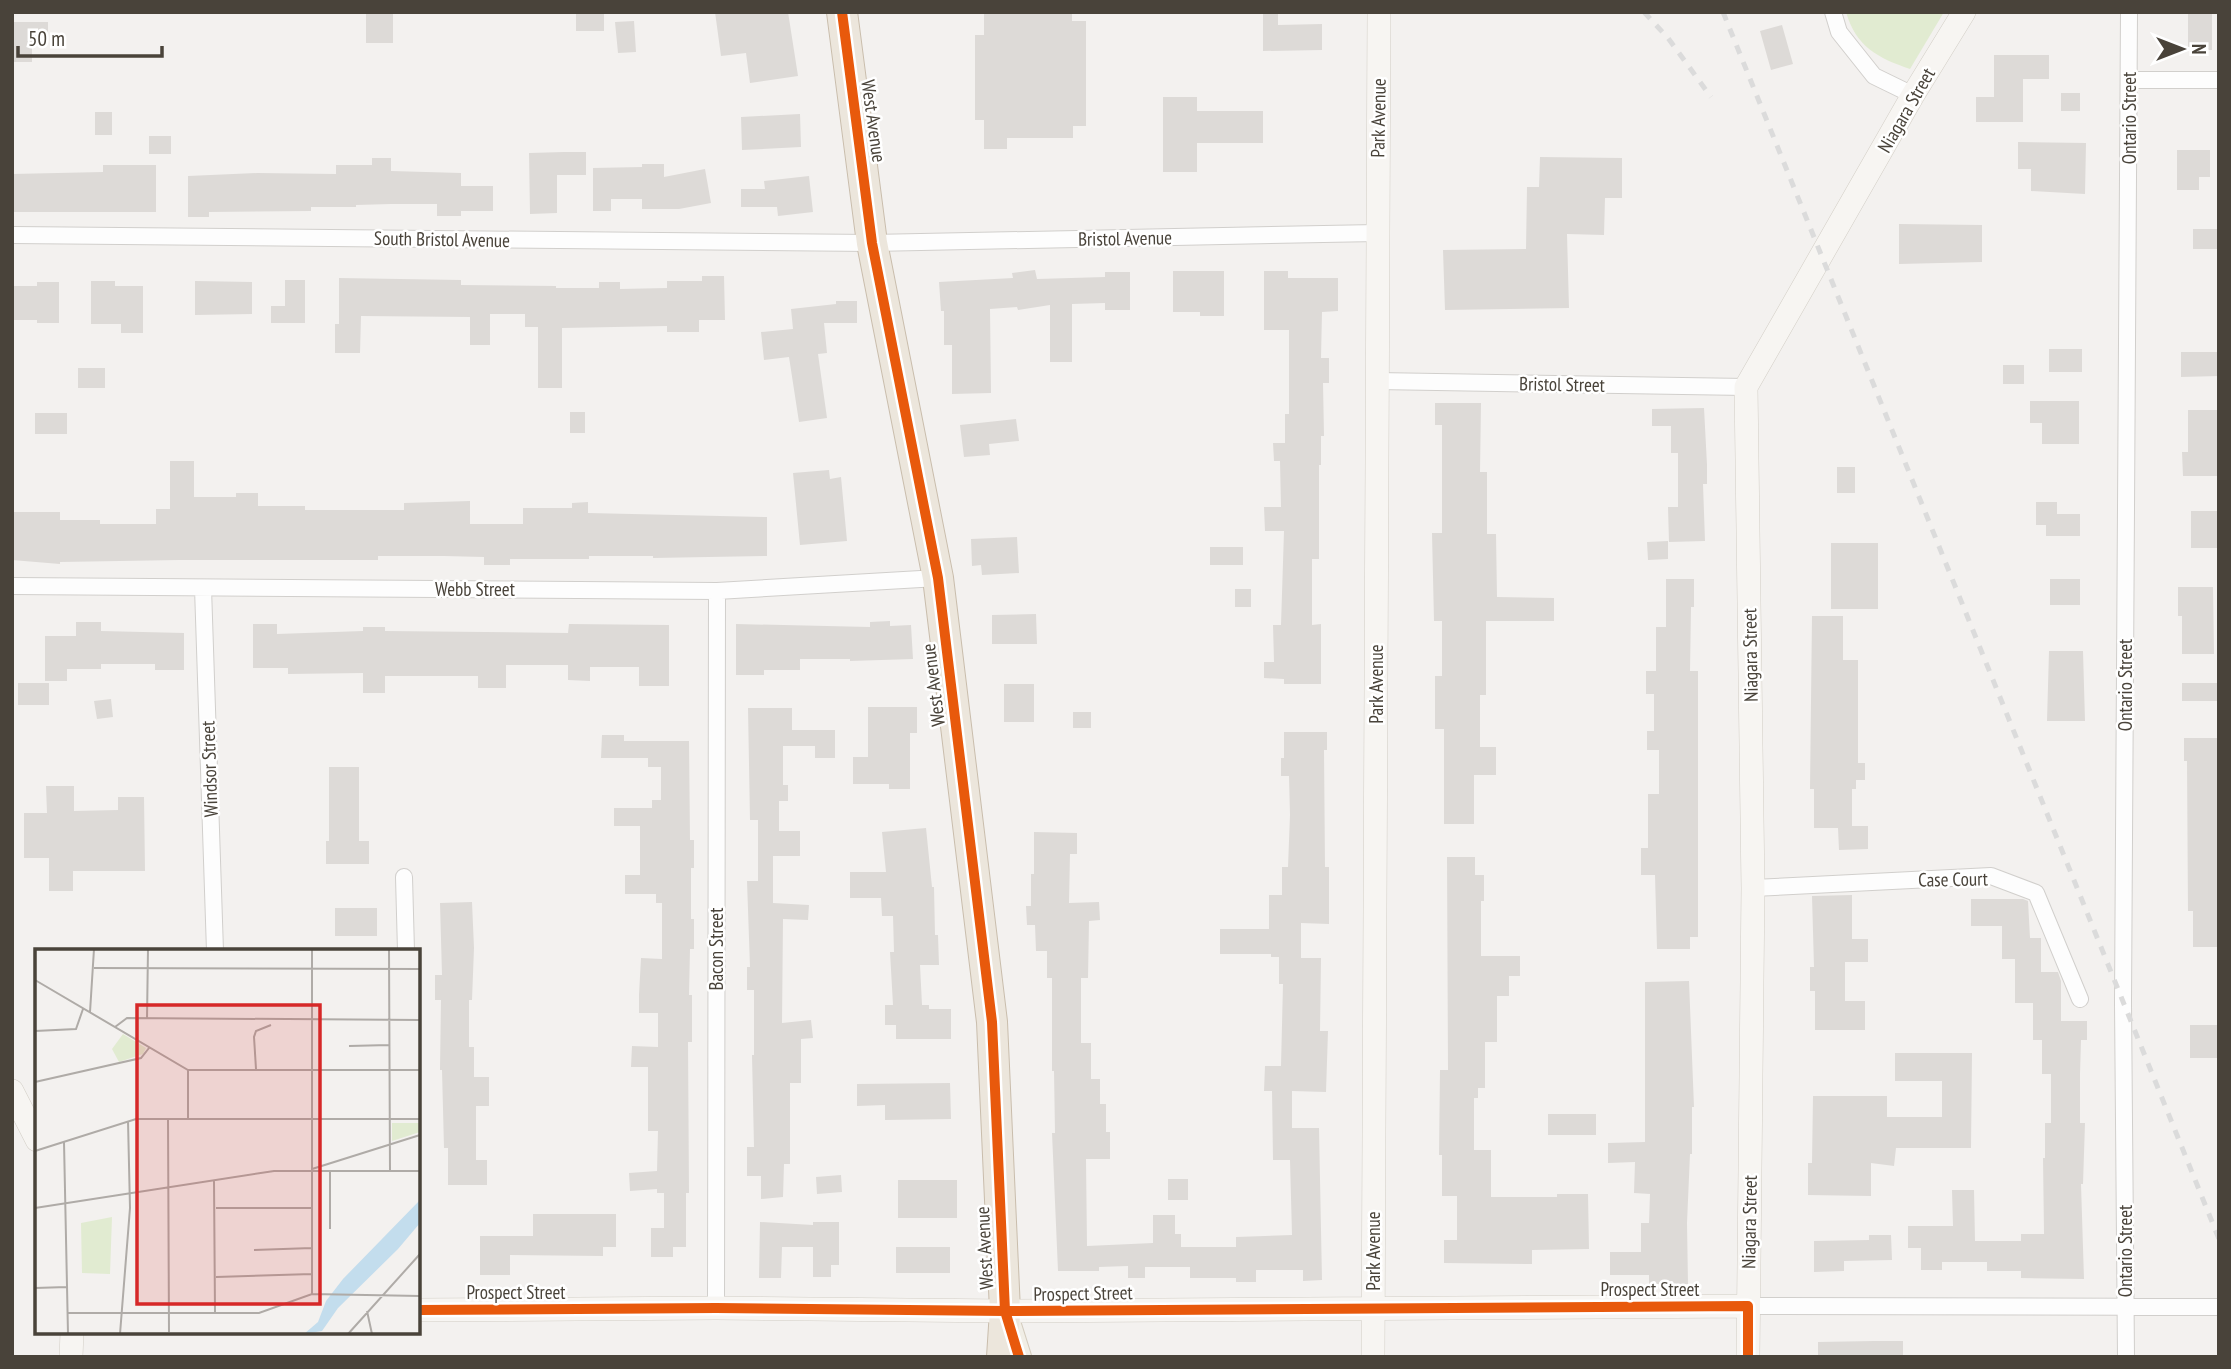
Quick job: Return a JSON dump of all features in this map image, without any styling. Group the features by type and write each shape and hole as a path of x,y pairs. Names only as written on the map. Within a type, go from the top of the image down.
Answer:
{"highway":[{"name":"West Avenue","path":"842,12 873,243 937,578 992,1022 1005,1311"},
{"path":"1002,1357 1005,1311"}],"main road":[{"name":"West Avenue","path":"1005,1311 1019,1357"}],"street":[{"name":"Park Avenue","path":"1373,1357 1379,12"},
{"path":"1833,12 1839,32 1874,76 1913,95"},
{"name":"Niagara Street","path":"1748,1357 1753,887 1746,387 1913,95 1964,12"},
{"name":"Ontario Street","path":"2126,1357 2123,989 2129,12"},
{"path":"2129,80 2219,80"},
{"name":"Bristol Avenue","path":"873,243 1377,233"},
{"name":"South Bristol Avenue","path":"12,235 873,243"},
{"name":"Bristol Street","path":"1377,381 1746,387"},
{"name":"Webb Street","path":"12,586 717,591 937,578"},
{"name":"Windsor Street","path":"203,587 215,949"},
{"name":"Bacon Street","path":"716,1308 717,591"},
{"name":"Case Court","path":"1753,887 1991,876 2036,893 2080,999"},
{"path":"404,877 406,949"},
{"path":"12,1091 35,1136"},
{"name":"Prospect Street","path":"420,1310 2219,1307"},
{"path":"71,1357 72,1334"}],"green space":[{"path":"1846,12 1944,12 1910,69 1878,55 1862,43"}],"building":[{"path":"366,12 393,12 393,43 366,43"},
{"path":"576,12 604,12 604,31 576,31"},
{"path":"715,12 788,12 798,76 750,83 746,53 721,56"},
{"path":"984,12 1072,14 1072,21 1086,21 1086,126 1073,126 1073,138 1007,138 1007,149 984,149 984,120 975,120 975,35 984,35"},
{"path":"1263,12 1278,12 1278,25 1322,24 1322,50 1263,51"},
{"path":"2188,12 2212,12 2212,50 2188,50"},
{"path":"634,21 636,52 618,53 615,22"},
{"path":"12,22 48,22 48,43 32,43 32,62 12,62"},
{"path":"1782,25 1793,64 1771,70 1760,31"},
{"path":"1994,55 2049,55 2049,79 2023,79 2023,122 1976,122 1976,97 1994,97"},
{"path":"2061,93 2080,93 2080,111 2061,111"},
{"path":"1163,97 1197,97 1197,111 1263,111 1263,143 1197,143 1197,172 1163,172"},
{"path":"95,112 112,112 112,135 95,135"},
{"path":"800,114 801,147 742,150 741,117"},
{"path":"149,136 171,136 171,154 149,154"},
{"path":"2018,142 2086,143 2085,194 2031,191 2031,169 2018,169"},
{"path":"2177,150 2210,150 2210,177 2199,177 2199,190 2177,190"},
{"path":"586,152 586,175 557,175 557,213 530,214 529,153"},
{"path":"1540,157 1622,158 1622,198 1605,198 1604,235 1567,234 1569,308 1445,310 1443,250 1526,249 1527,187 1539,187"},
{"path":"372,158 391,158 391,171 461,173 461,186 493,186 493,211 461,211 461,216 437,216 437,204 391,204 311,207 311,211 209,212 209,217 188,217 188,176 336,174 336,165 372,165"},
{"path":"642,164 664,164 664,177 705,169 711,203 679,209 642,209 642,199 611,199 611,211 593,211 593,168 642,167"},
{"path":"103,165 156,165 156,212 12,212 12,174 103,172"},
{"path":"809,176 813,212 778,216 777,207 741,207 741,189 765,189 764,181"},
{"path":"1899,224 1982,225 1982,262 1899,264"},
{"path":"2193,229 2219,229 2219,249 2193,249"},
{"path":"1035,270 1037,279 1105,277 1105,272 1130,272 1130,310 1105,310 1105,303 1072,304 1072,362 1050,362 1050,305 1018,310 1017,307 990,309 991,393 952,394 952,345 944,345 944,311 941,311 939,282 1013,278 1012,273"},
{"path":"1173,271 1224,271 1224,316 1200,316 1200,312 1173,312"},
{"path":"1264,271 1288,271 1288,278 1338,278 1338,311 1322,312 1321,358 1329,358 1329,383 1323,383 1324,436 1321,436 1319,465 1319,559 1312,559 1312,625 1321,624 1321,684 1284,684 1284,679 1264,678 1264,662 1274,662 1273,625 1281,625 1284,531 1265,531 1264,507 1281,507 1280,461 1274,461 1273,443 1285,443 1285,414 1289,414 1289,330 1264,330"},
{"path":"702,276 724,276 725,320 699,320 699,332 667,332 667,326 562,328 562,388 538,388 538,327 525,327 525,314 490,314 490,345 470,345 470,317 361,316 360,353 335,353 335,324 339,324 339,278 461,280 461,285 556,288 599,288 599,282 620,282 620,289 667,288 667,281 702,281"},
{"path":"285,280 305,280 305,323 271,323 271,306 285,306"},
{"path":"91,281 115,281 115,286 143,286 143,333 121,333 121,324 91,324"},
{"path":"195,281 252,282 252,314 195,315"},
{"path":"37,282 59,282 59,323 12,320 12,286 37,286"},
{"path":"836,301 857,301 857,323 824,323 827,353 818,354 827,418 799,422 789,357 764,360 761,332 793,329 791,309 836,304"},
{"path":"2049,349 2082,349 2082,372 2049,372"},
{"path":"2181,352 2219,352 2219,376 2181,377"},
{"path":"2003,365 2024,365 2024,384 2003,384"},
{"path":"78,368 105,368 105,388 78,388"},
{"path":"2030,401 2079,401 2079,444 2042,444 2042,423 2030,423"},
{"path":"1435,403 1481,403 1480,472 1487,472 1487,534 1496,534 1497,597 1554,598 1554,621 1486,621 1486,695 1480,695 1480,747 1496,747 1496,775 1474,775 1474,824 1444,824 1444,729 1435,729 1435,676 1442,676 1442,621 1434,621 1432,533 1442,533 1442,425 1435,425"},
{"path":"1704,408 1707,465 1707,484 1703,484 1705,541 1669,542 1668,507 1678,507 1678,453 1671,453 1671,426 1652,426 1652,409"},
{"path":"2188,410 2219,410 2219,476 2183,476 2182,452 2188,452"},
{"path":"570,412 585,412 585,433 570,433"},
{"path":"35,413 67,413 67,434 35,434"},
{"path":"1016,419 1019,441 989,444 990,455 964,457 960,425"},
{"path":"170,461 194,461 194,497 236,497 236,493 258,493 258,506 305,506 305,510 404,510 404,503 470,501 470,524 523,524 523,508 572,508 572,503 588,502 588,513 767,517 767,556 589,556 589,559 510,559 510,565 484,565 484,557 444,556 378,556 378,560 179,560 60,564 12,560 12,512 60,512 60,520 100,520 100,524 156,524 156,509 170,509"},
{"path":"1837,467 1855,467 1855,493 1837,493"},
{"path":"829,470 830,479 841,477 847,541 800,545 793,473"},
{"path":"2036,502 2057,502 2057,514 2080,514 2080,536 2046,536 2046,525 2036,525"},
{"path":"2191,511 2219,511 2219,548 2191,548"},
{"path":"1017,537 1019,573 982,575 981,565 972,566 971,539"},
{"path":"1668,541 1668,559 1648,560 1647,542"},
{"path":"1831,543 1878,543 1878,609 1831,609"},
{"path":"1210,547 1243,547 1243,565 1210,565"},
{"path":"1666,579 1694,579 1690,671 1698,671 1698,937 1690,937 1690,949 1657,949 1655,875 1641,875 1641,848 1648,848 1648,794 1659,794 1659,750 1647,750 1647,731 1654,731 1654,694 1646,694 1646,671 1656,671 1656,627 1666,627"},
{"path":"2050,579 2080,579 2080,605 2050,605"},
{"path":"2178,587 2213,587 2214,654 2182,654 2182,616 2178,616"},
{"path":"1235,589 1251,589 1251,607 1235,607"},
{"path":"1036,614 1037,644 992,644 992,615"},
{"path":"1812,616 1843,616 1843,660 1858,660 1858,763 1865,763 1865,780 1856,780 1856,789 1852,789 1852,826 1868,826 1868,849 1839,850 1838,828 1814,828 1814,789 1810,789"},
{"path":"890,621 890,626 911,625 913,659 800,659 800,670 764,670 764,675 736,675 736,624 870,627 870,622"},
{"path":"76,622 101,622 101,631 184,633 184,670 155,670 155,664 101,664 101,669 67,669 67,681 45,681 45,636 76,636"},
{"path":"253,624 277,624 277,634 363,631 363,627 385,627 385,631 568,633 569,624 669,625 669,686 639,686 639,667 590,667 590,681 568,680 568,665 506,665 506,688 478,688 478,676 385,676 385,693 363,693 363,673 288,674 288,668 253,668"},
{"path":"2049,651 2083,651 2085,721 2047,721"},
{"path":"18,683 49,683 49,705 18,705"},
{"path":"2182,683 2219,683 2219,701 2182,701"},
{"path":"1004,684 1034,684 1034,722 1004,722"},
{"path":"111,699 113,717 97,719 94,701"},
{"path":"868,707 917,707 917,733 910,733 910,789 889,789 889,784 853,784 853,757 868,757"},
{"path":"748,708 792,708 792,730 835,730 835,758 815,758 815,746 783,746 783,785 788,785 788,801 779,801 779,831 800,831 800,856 773,856 773,903 809,905 808,920 783,919 782,1023 811,1020 813,1038 801,1039 801,1083 790,1083 790,1164 784,1164 783,1197 761,1199 761,1176 747,1176 747,1147 754,1147 754,990 747,990 747,967 750,967 747,881 758,881 758,820 750,820"},
{"path":"1073,712 1091,712 1091,728 1073,728"},
{"path":"1284,732 1327,732 1327,750 1324,750 1325,867 1329,867 1329,924 1301,923 1301,958 1321,958 1320,1031 1328,1031 1326,1092 1292,1091 1292,1128 1319,1128 1322,1280 1303,1281 1303,1270 1256,1270 1256,1282 1236,1282 1236,1278 1190,1278 1190,1267 1145,1267 1145,1278 1128,1278 1128,1266 1099,1267 1099,1271 1058,1271 1052,1133 1055,1133 1052,978 1047,978 1047,951 1036,951 1035,925 1027,925 1026,906 1031,906 1031,874 1034,874 1034,832 1077,833 1077,854 1070,854 1069,903 1099,902 1100,920 1089,921 1088,978 1081,978 1081,1043 1091,1043 1091,1079 1100,1079 1100,1104 1106,1104 1106,1132 1110,1132 1110,1159 1086,1159 1087,1246 1153,1243 1153,1215 1175,1215 1175,1234 1181,1234 1181,1247 1236,1247 1236,1237 1292,1235 1290,1160 1273,1160 1272,1091 1264,1091 1265,1066 1281,1066 1283,984 1279,984 1279,957 1271,957 1271,954 1220,954 1220,929 1269,929 1269,895 1282,895 1282,867 1288,867 1290,815 1289,776 1281,776"},
{"path":"602,735 624,735 624,741 689,741 690,840 694,840 691,919 694,919 694,949 690,949 689,995 692,995 692,1042 688,1042 689,1193 686,1193 686,1247 673,1247 673,1257 651,1257 651,1228 664,1228 664,1193 657,1193 657,1189 630,1191 629,1173 657,1171 658,1131 648,1131 648,1067 631,1067 632,1046 658,1047 658,1013 639,1013 639,995 641,958 662,959 662,903 656,903 656,894 625,894 625,875 640,875 640,826 614,826 614,808 652,808 652,800 661,800 661,767 648,767 648,758 601,758"},
{"path":"2184,738 2219,738 2219,947 2193,947 2193,911 2188,911 2187,761 2184,761"},
{"path":"329,767 359,767 359,841 369,841 369,864 326,864 326,841 329,841"},
{"path":"46,786 74,786 74,811 118,810 118,797 144,797 145,871 73,871 73,891 49,891 49,858 24,858 24,813 47,813"},
{"path":"926,828 934,887 939,965 920,965 922,1005 929,1005 929,1009 951,1009 951,1039 896,1039 896,1025 885,1025 885,1005 893,1005 890,952 894,952 893,916 882,916 881,898 850,898 850,872 886,872 882,832"},
{"path":"1447,857 1475,857 1475,875 1484,875 1481,956 1520,956 1520,976 1509,976 1509,996 1497,996 1497,1042 1485,1042 1485,1088 1478,1088 1478,1098 1474,1098 1474,1150 1491,1150 1491,1197 1588,1194 1589,1249 1532,1250 1532,1264 1444,1263 1444,1240 1457,1240 1457,1196 1442,1196 1442,1155 1439,1155 1440,1070 1448,1070"},
{"path":"1852,895 1852,939 1868,939 1868,962 1845,962 1845,1001 1865,1001 1865,1030 1815,1030 1815,991 1810,991 1810,967 1814,967 1812,896"},
{"path":"1971,899 2028,901 2030,938 2041,938 2041,972 2058,972 2061,981 2061,1021 2087,1021 2087,1040 2081,1040 2080,1074 2080,1123 2085,1123 2081,1184 2084,1279 2021,1278 2021,1271 1987,1271 1987,1262 1942,1262 1942,1270 1921,1270 1921,1248 1908,1248 1908,1226 1953,1226 1952,1190 1974,1190 1975,1241 2021,1241 2021,1234 2044,1234 2043,1158 2045,1123 2051,1123 2051,1074 2042,1074 2042,1040 2033,1040 2033,1003 2015,1003 2015,959 2002,959 2002,926 1971,926"},
{"path":"472,902 474,948 472,1000 469,1000 469,1047 474,1047 474,1077 489,1077 489,1106 476,1106 476,1160 487,1160 487,1185 448,1185 448,1148 444,1148 440,1070 441,1000 435,1000 435,975 442,975 440,903"},
{"path":"335,908 377,908 377,936 335,936"},
{"path":"1689,981 1694,1107 1687,1223 1688,1284 1649,1284 1649,1275 1610,1275 1610,1252 1641,1252 1641,1223 1649,1223 1650,1194 1634,1193 1635,1162 1608,1163 1608,1143 1645,1142 1645,982"},
{"path":"2190,1025 2219,1025 2219,1058 2190,1058"},
{"path":"1895,1053 1972,1053 1971,1148 1896,1148 1894,1166 1871,1163 1871,1196 1808,1195 1808,1163 1812,1163 1813,1096 1887,1096 1887,1117 1942,1117 1942,1081 1895,1081"},
{"path":"950,1083 951,1119 885,1120 885,1105 857,1106 857,1084"},
{"path":"1548,1114 1596,1114 1596,1135 1548,1135"},
{"path":"841,1175 842,1192 817,1194 816,1177"},
{"path":"1168,1179 1188,1179 1188,1200 1168,1200"},
{"path":"898,1180 957,1180 957,1218 898,1218"},
{"path":"533,1214 616,1214 616,1247 603,1247 603,1256 510,1255 510,1275 480,1275 480,1236 533,1236"},
{"path":"760,1222 813,1225 813,1222 839,1222 839,1265 831,1265 831,1277 813,1277 813,1247 782,1247 781,1278 759,1278"},
{"path":"1869,1235 1891,1235 1892,1260 1844,1261 1844,1271 1814,1272 1814,1241 1869,1240"},
{"path":"896,1247 950,1247 950,1273 896,1273"},
{"path":"1903,1341 1903,1357 1818,1357 1818,1342"}],"railway":[{"path":"1644,12 1668,38 1711,97"},
{"path":"1723,12 2219,1239"}],"cycle path":[{"path":"842,12 872,243 938,578 992,1022 1005,1311 1019,1357"},
{"path":"420,1310 716,1308 1005,1311 1748,1306 1748,1357"}]}
